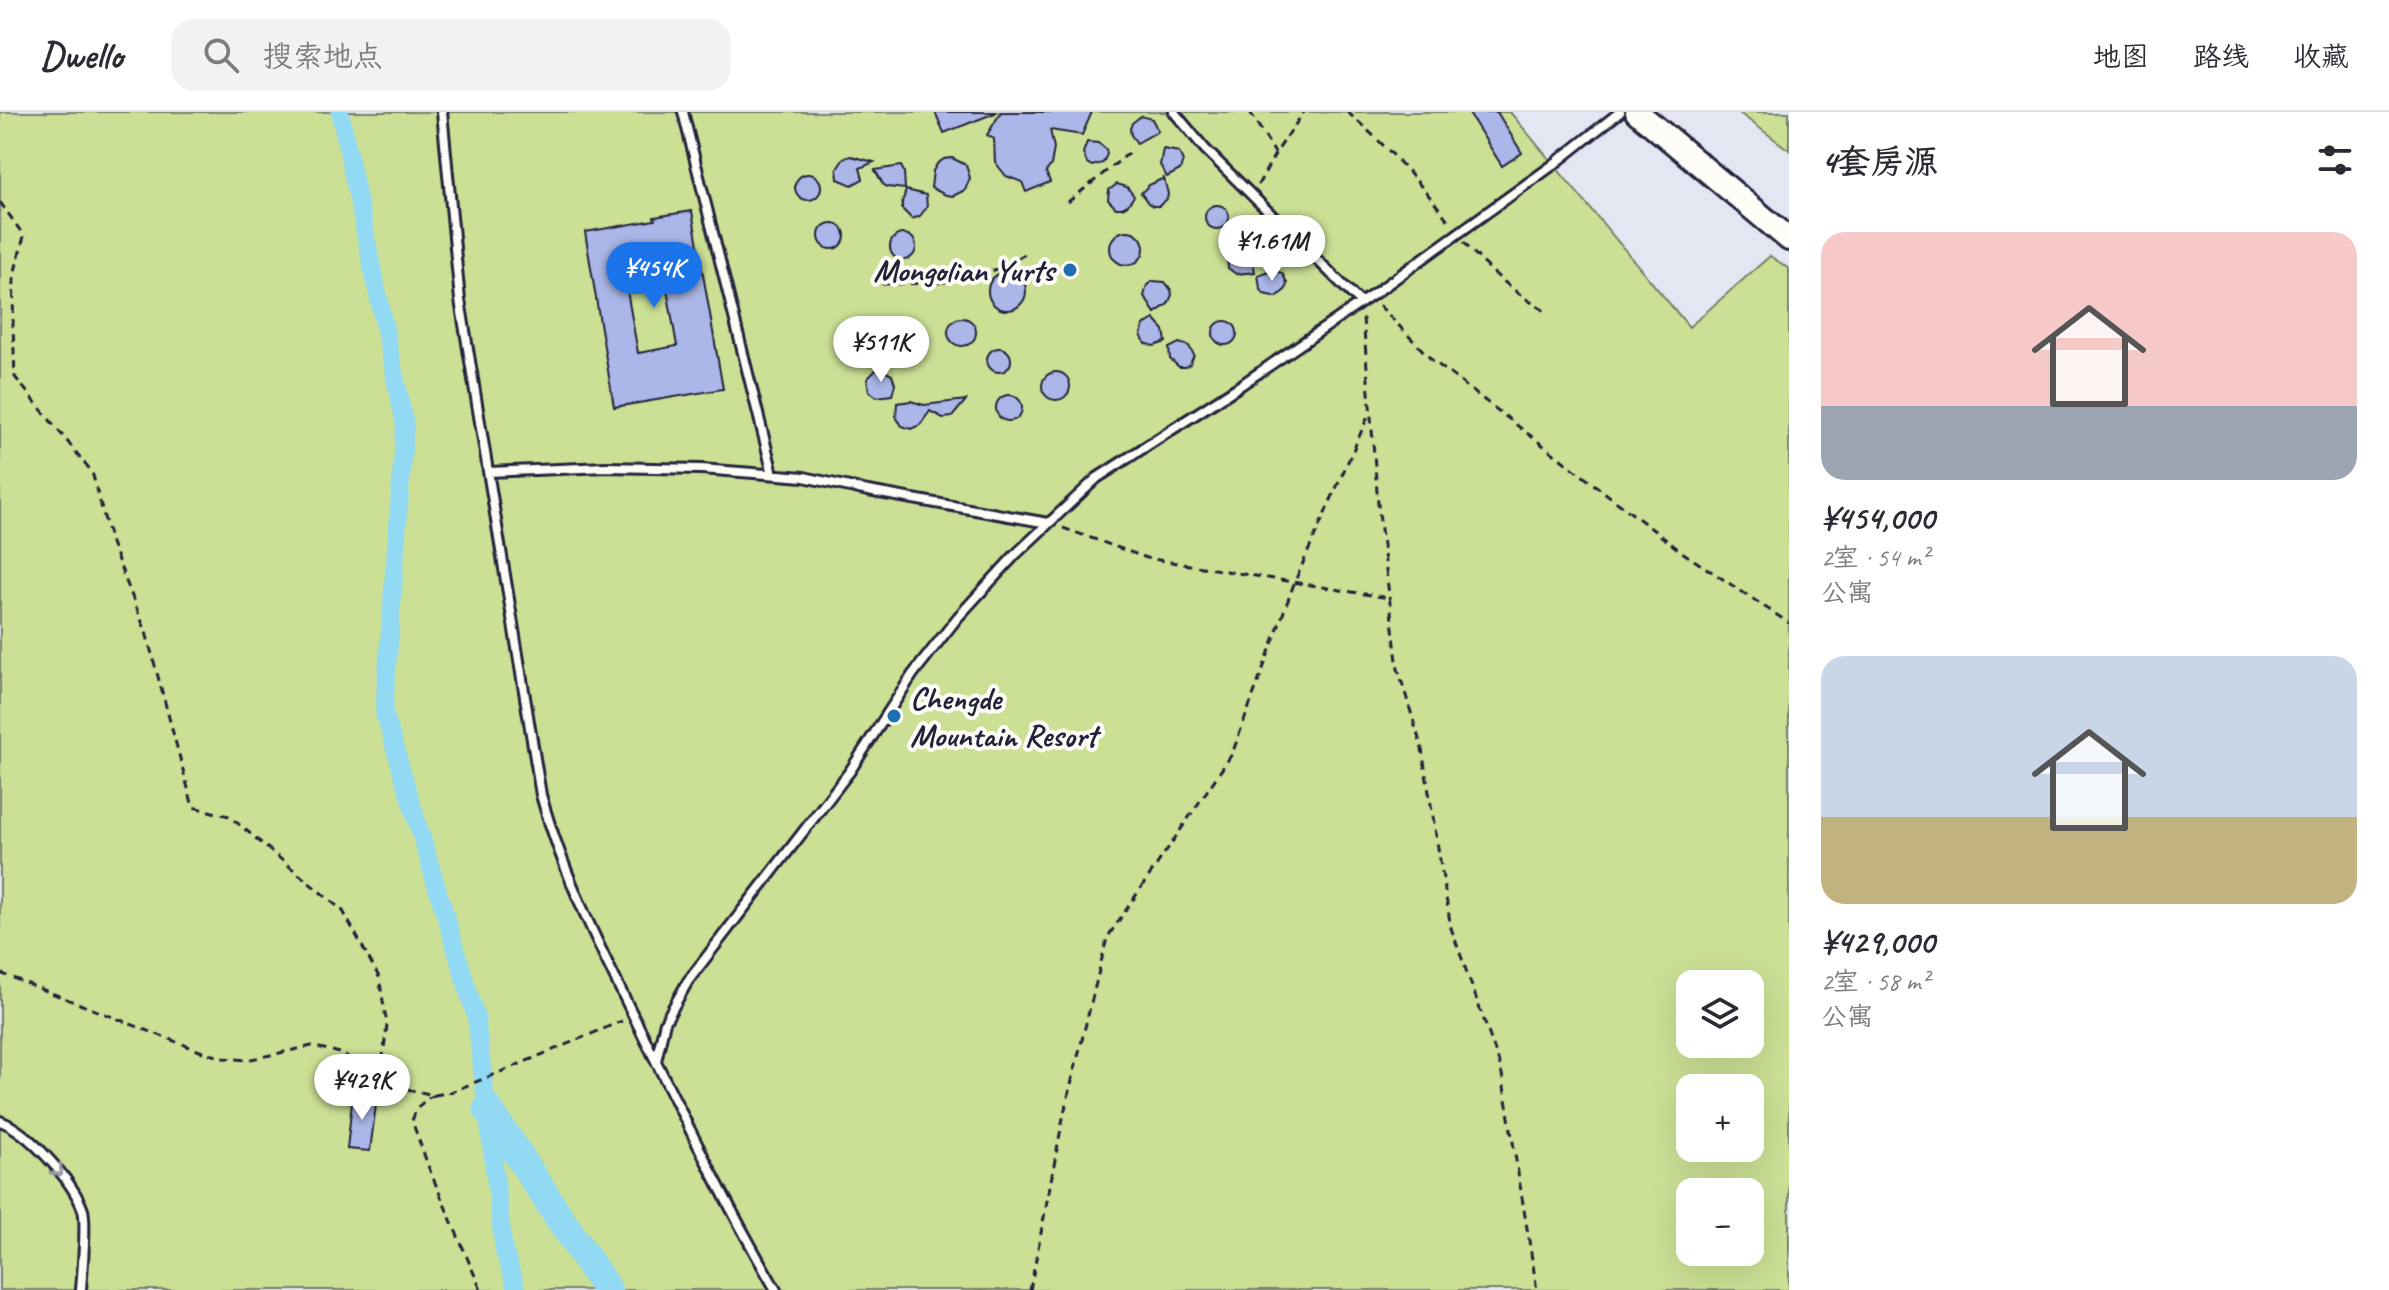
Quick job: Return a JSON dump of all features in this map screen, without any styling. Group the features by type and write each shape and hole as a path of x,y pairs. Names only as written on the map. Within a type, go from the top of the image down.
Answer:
{"main road":[{"path":"1637,112 1789,239"}],"lane":[{"path":"442,112 460,300 541,795 554,842 705,1160 776,1290"},
{"path":"683,112 773,474"},
{"path":"1174,112 1205,149 1361,303"},
{"path":"656,1061 665,1022 688,981 850,771 913,674 958,617 1048,523 1097,478 1361,303 1553,165 1620,112"},
{"path":"488,472 606,467 773,474 804,477 1048,523"},
{"path":"0,1121 27,1138 68,1182 83,1212 81,1290"}],"path":[{"path":"1250,112 1275,154"},
{"path":"1252,195 1304,112"},
{"path":"1347,112 1404,165 1483,264 1517,294 1548,313"},
{"path":"1068,202 1129,153"},
{"path":"0,202 24,236 14,275 15,377 92,472 111,543 146,632 193,807 229,816 343,911 379,977 387,1025 381,1073"},
{"path":"882,284 937,283 971,278 1027,253"},
{"path":"1371,296 1432,360 1682,552 1789,623"},
{"path":"1361,303 1378,504 1398,669 1422,749 1451,928 1501,1068 1537,1290"},
{"path":"1030,1290 1064,1113 1107,938 1232,754 1295,581 1370,411"},
{"path":"1048,523 1147,558 1389,598"},
{"path":"0,973 223,1058 247,1060 312,1046 340,1053 410,1090 435,1095"},
{"path":"481,1290 430,1171 412,1121 416,1110 426,1099 435,1095 451,1092 634,1016"}],"green space":[{"name":"Chengde Mountain Resort","path":"0,112 1510,112 1689,327 1770,256 1789,269 1789,1290 0,1290"},
{"path":"1738,112 1789,112 1789,150"}],"building":[{"path":"935,112 995,112 995,113 944,133"},
{"path":"1001,112 1092,112 1082,135 1050,130 1054,148 1051,165 1046,172 1050,182 1026,192 1022,182 1006,176 995,162 994,139 987,135"},
{"path":"1468,112 1497,112 1522,153 1502,166"},
{"path":"1141,116 1152,119 1158,131 1137,143 1130,129"},
{"path":"1087,142 1098,143 1106,149 1103,163 1092,166 1087,163 1083,153"},
{"path":"1163,149 1179,152 1183,161 1180,170 1167,177 1160,165"},
{"path":"851,156 874,162 860,168 863,179 852,185 838,179 837,169 844,158"},
{"path":"952,158 966,165 970,178 965,190 953,196 931,188 937,164"},
{"path":"901,166 905,189 887,187 875,170"},
{"path":"808,174 817,178 821,187 817,196 808,200 799,196 795,187 799,178"},
{"path":"1164,178 1167,199 1159,206 1153,206 1141,193"},
{"path":"1117,184 1127,187 1134,196 1122,208 1116,208 1108,200 1109,190"},
{"path":"906,190 926,195 927,207 920,216 912,219 902,209"},
{"path":"1217,205 1228,212 1229,217 1222,228 1217,229 1206,222 1205,217 1212,206"},
{"path":"692,211 723,389 614,407 585,232 655,220 654,217","holes":["665,278 677,346 638,353 626,285"]},
{"path":"832,223 841,227 845,236 841,245 832,249 823,245 819,236 823,227"},
{"path":"1127,231 1139,236 1144,248 1139,260 1127,265 1115,260 1110,248 1115,236"},
{"path":"903,234 912,238 916,247 912,256 903,260 894,256 890,247 894,238"},
{"path":"1241,247 1251,252 1255,272 1236,274 1228,268 1227,256 1235,248"},
{"path":"1271,270 1282,273 1287,283 1286,289 1277,297 1264,294 1260,288 1258,275"},
{"path":"1007,272 1020,278 1026,291 1020,304 1007,310 994,304 988,291 994,278"},
{"path":"1153,281 1165,282 1172,295 1168,304 1155,313 1144,296 1147,285"},
{"path":"962,318 972,322 976,332 972,342 962,346 952,342 948,332 952,322"},
{"path":"908,319 918,323 922,333 918,343 908,347 898,343 894,333 898,323"},
{"path":"1154,319 1164,330 1166,342 1154,346 1145,343 1141,335 1144,325"},
{"path":"1225,321 1236,328 1237,333 1230,344 1225,345 1214,338 1213,333 1220,322"},
{"path":"1179,343 1189,346 1194,355 1185,367 1179,367 1170,359 1169,348"},
{"path":"999,348 1010,355 1011,360 1004,371 999,372 988,365 987,360 994,349"},
{"path":"876,370 892,375 895,384 892,395 877,397 869,391 867,379"},
{"path":"1056,372 1066,376 1070,386 1066,396 1056,400 1046,396 1042,386 1046,376"},
{"path":"1009,395 1018,399 1022,408 1018,417 1009,421 1000,417 996,408 1000,399"},
{"path":"966,400 952,417 943,418 930,411 920,425 911,429 902,426 896,417 897,403 911,401 924,405"},
{"path":"353,1093 377,1097 370,1151 347,1149"}],"waterway":[{"path":"340,112 405,425 384,712 476,1017 504,1251 517,1290"},
{"path":"488,1109 607,1290"}],"place":[{"name":"Mongolian Yurts","path":"1070,270"},
{"name":"Chengde Mountain Resort","path":"894,716"}]}
